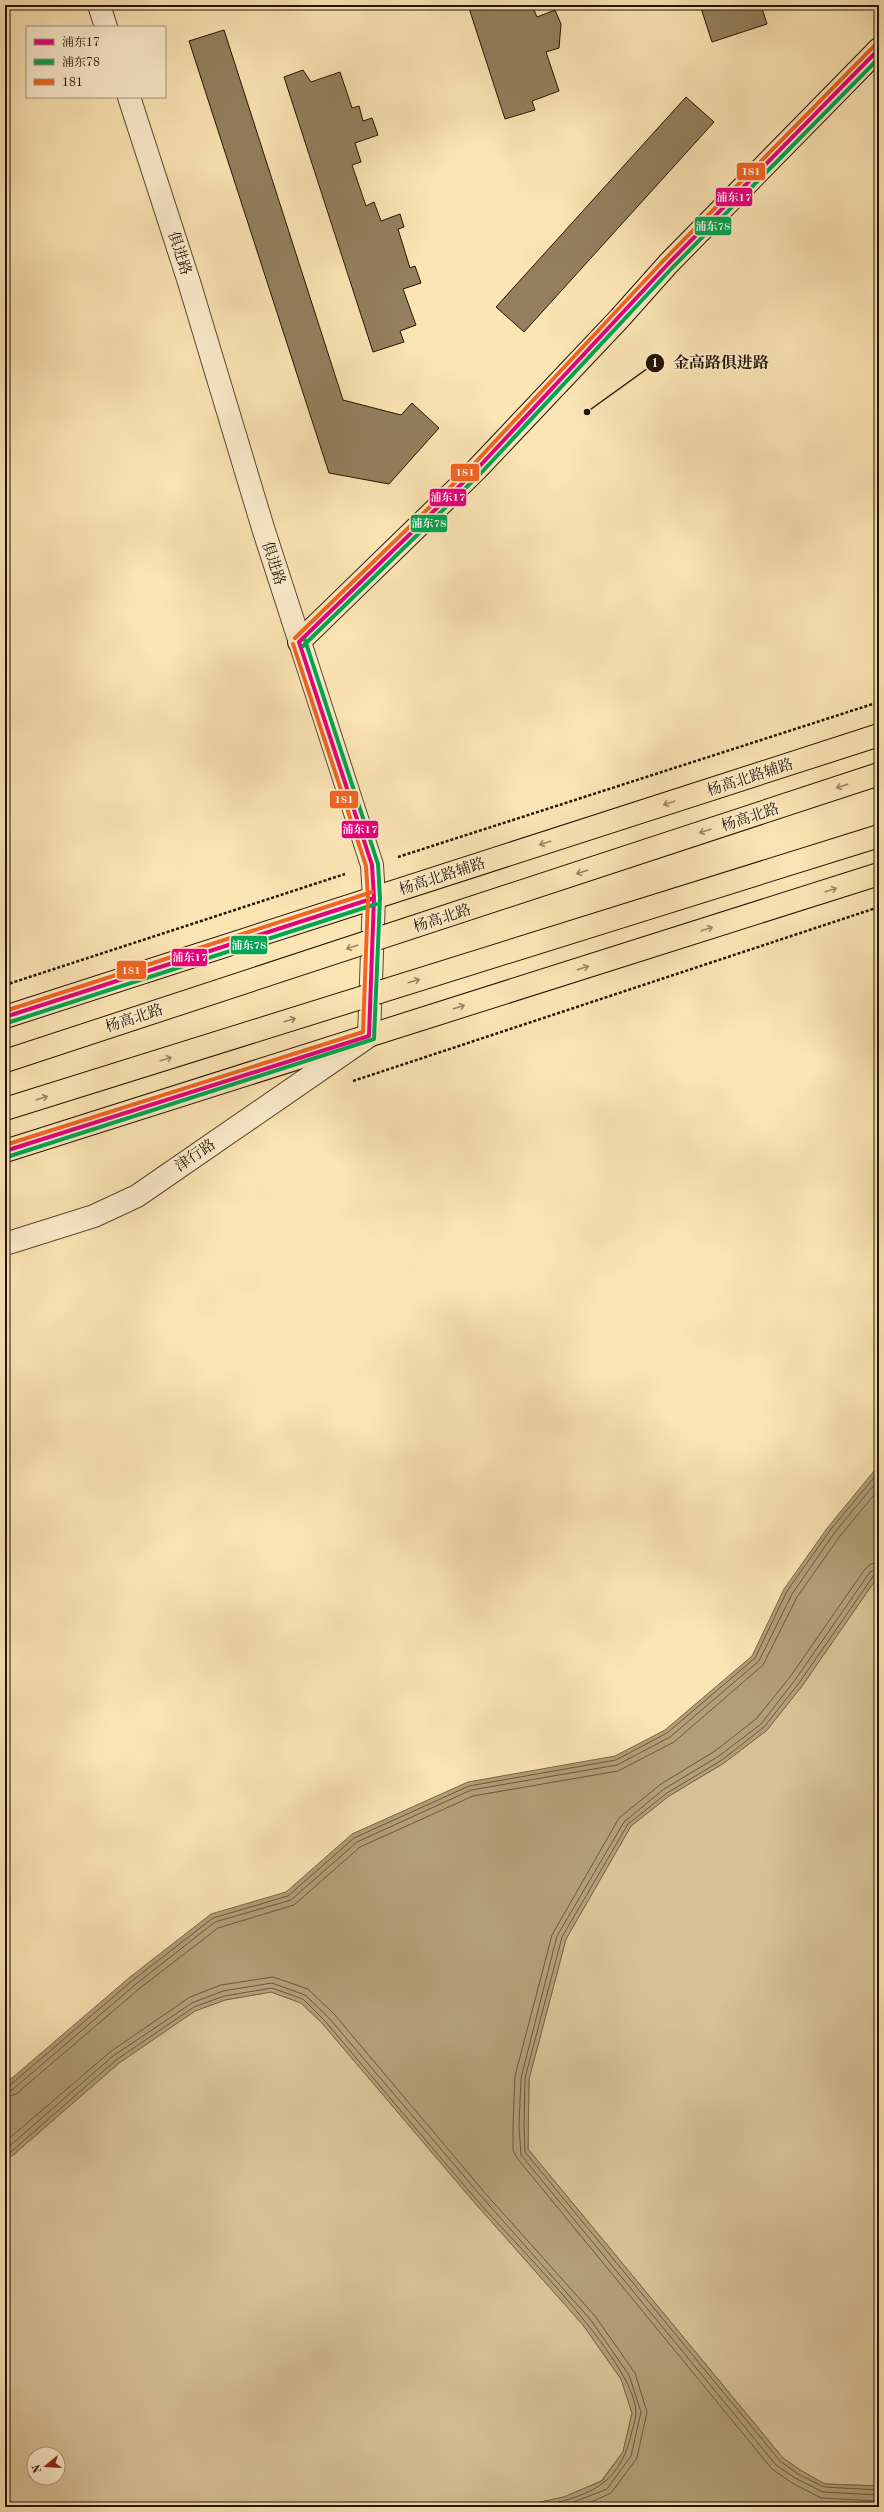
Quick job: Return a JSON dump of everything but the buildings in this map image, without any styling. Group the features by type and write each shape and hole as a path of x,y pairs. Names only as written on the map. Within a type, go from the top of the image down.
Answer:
{"main road":[{"path":"299,642 477,469 619,319 668,264 879,49"},
{"name":"杨高北路辅路","path":"5,1017 879,735"},
{"name":"杨高北路","path":"5,1061 879,774"},
{"path":"5,1109 879,836"},
{"path":"5,1151 879,874"}],"street":[{"path":"99,5 106,26"},
{"name":"俱进路","path":"129,98 189,282 299,642 372,866 374,898 369,1036"},
{"name":"津行路","path":"5,1244 94,1216 137,1196 369,1036"}],"path":[{"path":"5,985 879,702"},
{"path":"346,1084 879,907"}],"shaded area":[{"path":"879,1575 879,2486 825,2484 800,2470 783,2458 528,2149 529,2079 566,1939 631,1826 669,1796 724,1763 767,1730 802,1686"},
{"path":"271,1992 301,2003 322,2023 474,2202 583,2325 621,2379 632,2413 623,2452 601,2481 564,2497 517,2507 5,2507 5,2162 119,2063 195,2011 225,2000"}],"water":[{"path":"879,1465 879,1575 802,1686 767,1730 724,1763 669,1796 631,1826 566,1939 529,2079 528,2149 783,2458 800,2470 825,2484 879,2486 879,2507 517,2507 564,2497 602,2481 623,2452 632,2413 621,2379 583,2325 474,2202 322,2023 301,2003 271,1992 225,2000 195,2011 119,2063 5,2162 5,2084 130,1977 211,1914 286,1892 352,1834 468,1782 615,1756 665,1730 752,1656 784,1589 828,1527"}],"transit line":[{"name":"181","path":"295,638 473,465 664,260 875,45"},
{"name":"浦东17","path":"299,642 477,469 668,264 879,49"},
{"name":"浦东78","path":"303,646 481,473 672,268 879,58"},
{"name":"浦东78","path":"7,1157 374,1039 380,898 378,864 305,640"},
{"name":"浦东17","path":"5,1151 369,1036 374,898 372,865 299,642"},
{"name":"181","path":"5,1145 363,1032 368,898 366,866 293,644"},
{"name":"181","path":"5,1011 372,892"},
{"name":"浦东17","path":"5,1017 374,898"},
{"name":"浦东78","path":"7,1023 376,904"}],"place":[{"name":"金高路俱进路","path":"587,412"}]}
